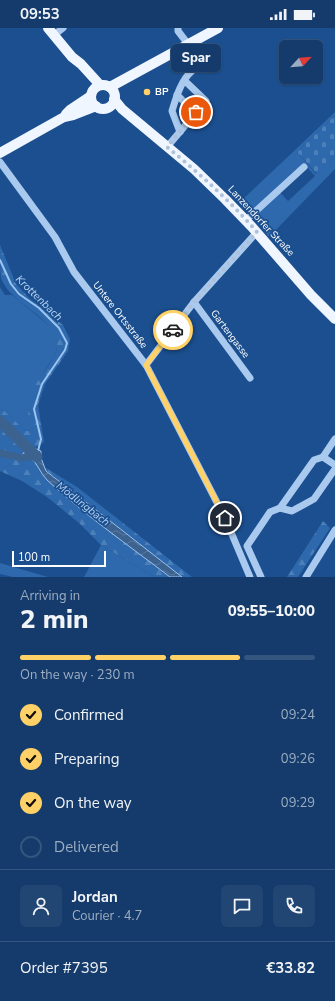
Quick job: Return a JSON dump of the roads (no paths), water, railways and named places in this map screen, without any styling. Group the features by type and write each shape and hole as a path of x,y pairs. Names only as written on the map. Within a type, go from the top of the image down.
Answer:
{"main road":[{"path":"0,153 64,117 73,115 103,96 122,87 152,65 218,28"},
{"name":"Lanzendorfer Straße","path":"51,32 72,57 81,64 103,96 122,109 194,169 246,220 311,295 335,319"}],"street":[{"path":"51,32 63,28"},
{"path":"178,28 178,31 191,43 201,60 199,66 192,71 185,80 177,95 172,111 180,132"},
{"path":"167,147 206,101 185,80"},
{"path":"177,95 196,112"},
{"name":"Untere Ortsstraße","path":"0,162 55,237 74,272 146,365 225,518 250,577"},
{"path":"246,220 304,167"},
{"path":"146,365 194,302 257,232"},
{"name":"Gartengasse","path":"194,302 250,378"},
{"path":"261,577 247,546 270,512 280,508 314,460 323,457 335,439"},
{"path":"323,457 335,465"},
{"path":"280,508 292,511 314,499 335,469"},
{"path":"306,577 335,530"}],"water":[{"path":"29,446 41,451 41,458 46,471 182,577 170,577 107,530 61,493 47,480 31,458 25,459 22,455"}],"waterway":[{"name":"Krottenbach","path":"0,260 11,284 19,294 39,308 59,328 67,343 65,350 42,384 34,409 41,439 38,451"},
{"name":"Mödlingbach","path":"0,421 37,457"},
{"path":"0,453 22,458 33,456"}],"place":[{"name":"BP","path":"147,92"},
{"name":"Spar","path":"196,112"}]}
